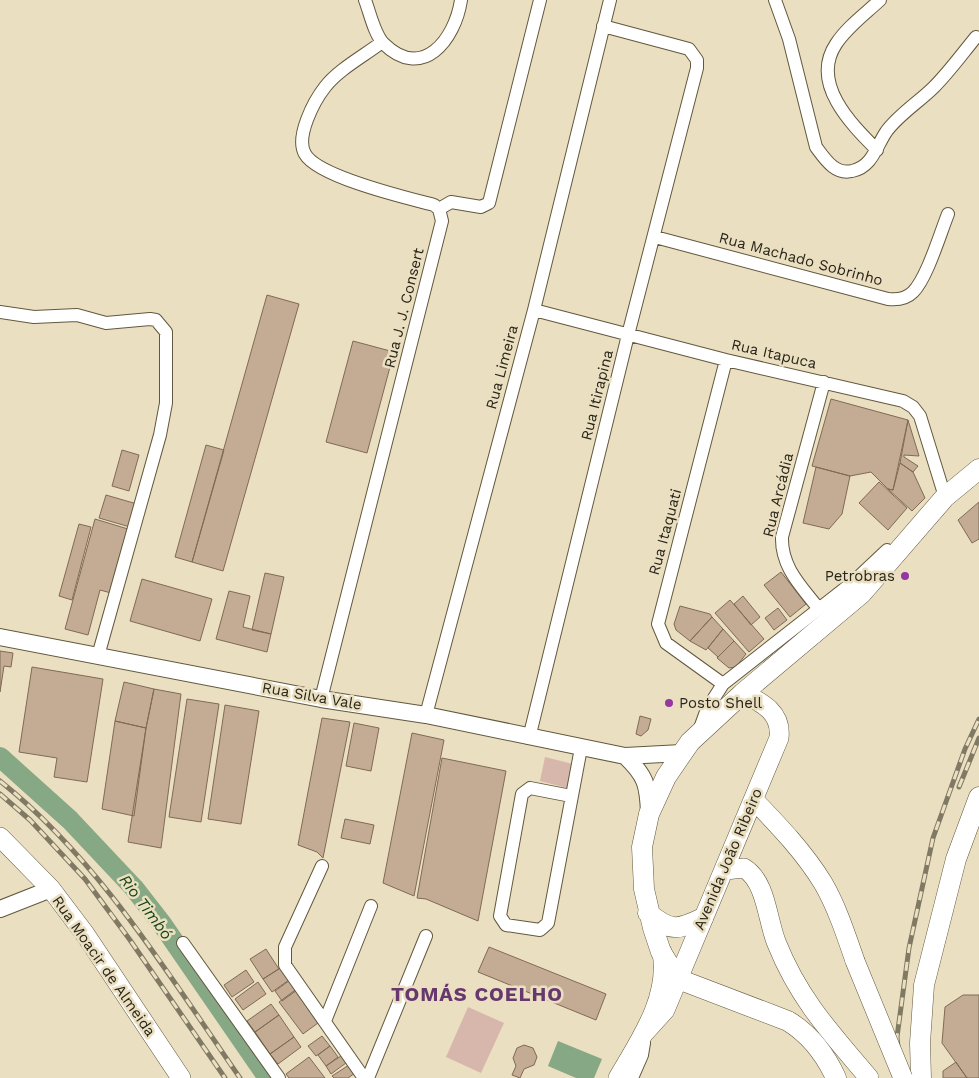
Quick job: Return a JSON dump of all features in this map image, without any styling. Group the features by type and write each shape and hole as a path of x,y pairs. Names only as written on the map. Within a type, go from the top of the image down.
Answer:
{"main road":[{"path":"836,1078 822,1053 800,1028 788,1021 678,979 662,952 648,913 642,870 642,847 649,814 666,776 698,734 743,693 862,593 884,570 945,497 979,469"},
{"name":"Avenida João Ribeiro","path":"645,1032 665,1010 779,738 780,728 771,710 762,702 743,693"},
{"path":"921,1078 920,1043 924,985 956,859 979,797"},
{"path":"754,800 786,833 823,884 840,919 855,961 903,1078"},
{"name":"Rua Moacir de Almeida","path":"0,837 51,889 85,934 181,1078"},
{"path":"725,870 744,868 756,880 776,942 789,972 807,1003 869,1078"},
{"path":"648,913 660,923 673,928 684,927 703,918"},
{"name":"Avenida João Ribeiro","path":"618,1078 645,1032 663,986 664,968 662,952"}],"street":[{"path":"365,0 382,42 396,53 408,58 432,53 444,45 451,34 461,0"},
{"path":"382,42 326,86 309,114 302,143 304,152 310,161 323,169 391,193 434,205 439,209 451,202 481,207 489,203 540,0"},
{"name":"Rua Limeira","path":"426,715 534,310 610,0"},
{"path":"775,0 789,39 816,147 833,167 849,172 864,166 877,150 887,131 934,87 976,37"},
{"path":"877,150 853,127 836,103 829,70 830,56 835,45 880,0"},
{"name":"Rua Itirapina","path":"529,738 628,335 696,75 694,54 683,47 603,26"},
{"name":"Rua J. J. Consert","path":"321,699 442,221 439,209"},
{"name":"Rua Machado Sobrinho","path":"655,237 897,300 912,293 920,282 948,214"},
{"name":"Rua Itapuca","path":"534,310 726,360 903,401 913,407 923,424 945,497"},
{"path":"0,312 34,317 76,315 106,323 150,319 156,320 166,332 166,403 160,435 98,656"},
{"name":"Rua Itaquati","path":"722,684 666,644 658,624 726,360"},
{"name":"Rua Arcádia","path":"818,608 786,565 781,551 782,537 824,382"},
{"path":"698,734 707,709 722,684 870,567 895,542 924,520"},
{"name":"Rua Silva Vale","path":"0,637 321,699 426,715 529,738 625,756 682,753"},
{"path":"571,796 530,788 522,794 500,916 506,925 540,930 547,927 581,748"},
{"path":"625,756 637,768 645,780 648,791 649,814"},
{"path":"322,866 285,948 283,957 288,972 364,1078"},
{"path":"0,909 51,889"},
{"path":"324,1020 370,906"},
{"path":"368,1078 426,936"},
{"path":"183,944 279,1078"},
{"name":"Avenida João Ribeiro","path":"632,1078 642,1055 645,1032"}],"shaded area":[{"path":"545,757 573,764 567,788 540,781"},
{"path":"468,1007 504,1023 481,1073 446,1057"},
{"path":"558,1041 602,1059 594,1078 576,1078 548,1066"}],"building":[{"path":"267,295 299,304 223,571 192,562"},
{"path":"353,341 394,352 367,453 326,442"},
{"path":"831,399 908,420 893,490 888,489 871,472 850,476 812,466"},
{"path":"908,420 919,456 904,455 904,457 918,466 913,472 900,463"},
{"path":"206,445 224,450 192,562 175,557"},
{"path":"122,450 139,455 129,491 112,486"},
{"path":"900,463 913,472 925,498 912,511 888,489 893,490"},
{"path":"816,467 850,476 842,514 829,529 803,523"},
{"path":"879,482 907,508 888,530 859,503"},
{"path":"106,495 137,504 130,527 99,518"},
{"path":"979,502 979,539 972,543 958,520"},
{"path":"95,519 128,529 111,593 100,590 88,635 65,629"},
{"path":"79,524 91,527 72,600 59,596"},
{"path":"781,572 806,604 790,617 764,585"},
{"path":"265,573 284,577 271,634 252,630"},
{"path":"142,579 212,599 200,641 130,621"},
{"path":"229,591 250,596 243,627 271,634 267,652 216,639"},
{"path":"743,596 760,617 751,625 734,604"},
{"path":"730,600 764,639 749,652 715,613"},
{"path":"680,606 710,614 712,617 690,641 676,630 674,624"},
{"path":"778,608 787,620 774,630 765,618"},
{"path":"712,617 723,629 706,650 690,641"},
{"path":"723,629 734,641 718,657 708,648"},
{"path":"734,641 746,654 736,667 729,668 717,658"},
{"path":"0,651 13,653 11,667 4,666 0,692"},
{"path":"32,667 103,679 87,782 54,777 57,758 19,752"},
{"path":"124,682 154,689 146,728 115,721"},
{"path":"154,689 181,694 161,848 128,842"},
{"path":"187,699 219,704 201,822 169,817"},
{"path":"225,705 259,711 241,824 208,819"},
{"path":"640,716 651,719 648,730 641,736 636,734"},
{"path":"322,718 350,722 323,858 317,852 298,845"},
{"path":"115,721 146,728 134,816 102,809"},
{"path":"354,723 379,728 371,771 346,766"},
{"path":"412,733 444,740 414,896 383,883"},
{"path":"442,758 506,771 478,921 426,899 417,898"},
{"path":"345,819 374,825 370,844 341,838"},
{"path":"489,947 606,994 596,1020 478,972"},
{"path":"266,949 279,969 263,979 250,959"},
{"path":"280,968 289,980 272,992 263,979"},
{"path":"246,970 254,982 232,997 224,985"},
{"path":"290,980 297,990 282,1001 275,991"},
{"path":"258,982 266,994 243,1010 235,999"},
{"path":"298,988 322,1020 303,1034 279,1002"},
{"path":"963,995 979,995 979,1078 967,1078 942,1043 945,1007"},
{"path":"271,1004 279,1015 255,1032 247,1021"},
{"path":"279,1015 294,1037 270,1054 255,1032"},
{"path":"322,1036 330,1046 316,1056 308,1046"},
{"path":"294,1037 301,1047 278,1064 270,1054"},
{"path":"524,1045 533,1048 537,1057 534,1065 524,1069 520,1078 512,1075 516,1066 513,1058 517,1048"},
{"path":"330,1046 338,1057 326,1066 318,1055"},
{"path":"341,1056 346,1063 331,1074 326,1066"},
{"path":"309,1057 325,1078 289,1078 286,1074"},
{"path":"956,1062 967,1078 943,1078 943,1071"},
{"path":"349,1065 355,1073 348,1078 334,1078 332,1076"}],"waterway":[{"name":"Rio Timbó","path":"0,757 70,820 134,888 162,924 268,1078"}],"railway":[{"path":"901,1078 897,1037 909,948 933,838 965,749 979,719"},
{"path":"959,787 979,738"},
{"path":"0,781 36,812 100,882 159,959 240,1078"},
{"path":"0,794 30,820 85,879 130,940 225,1078"}],"place":[{"name":"Petrobras","path":"905,576"},
{"name":"Posto Shell","path":"669,703"}],"district":[{"name":"TOMÁS COELHO","path":"477,994"}]}
